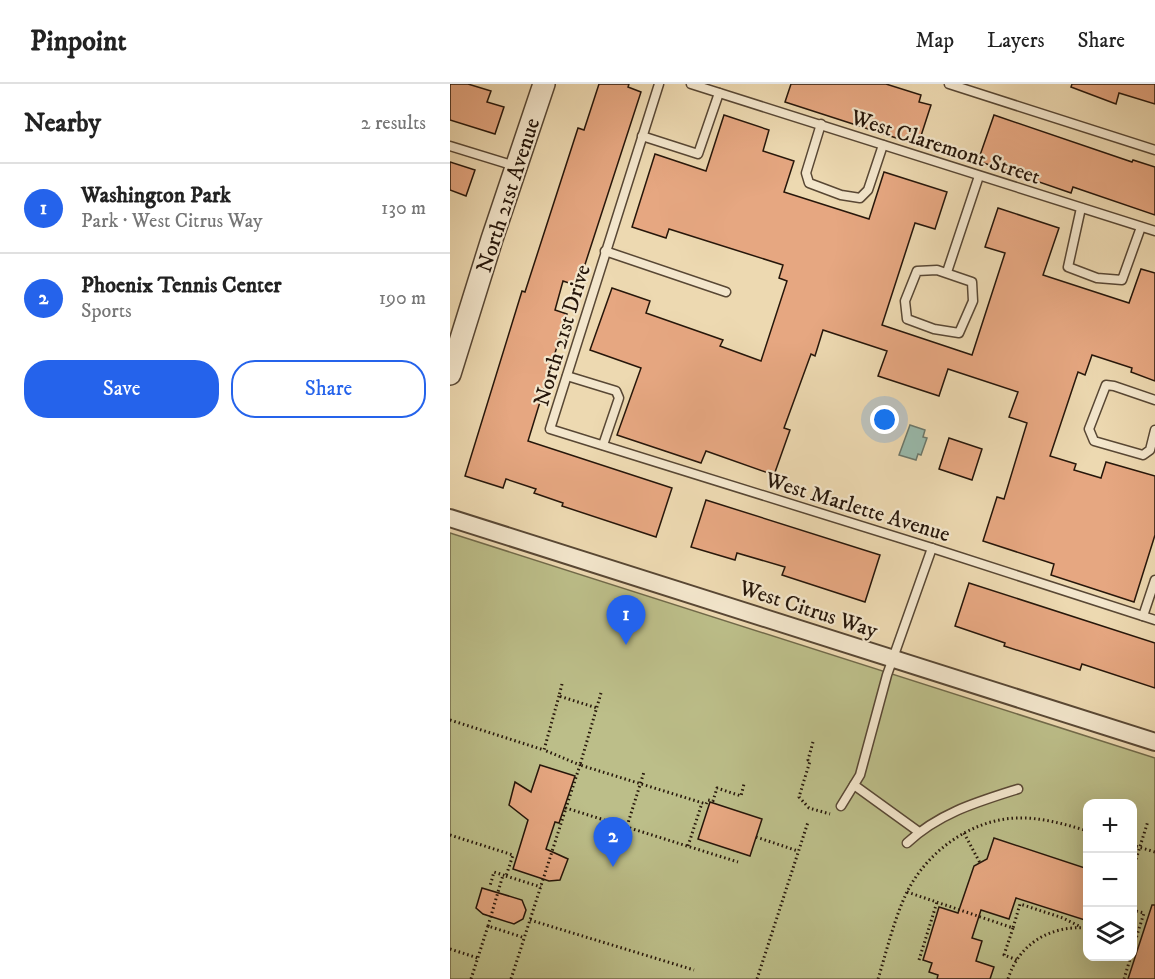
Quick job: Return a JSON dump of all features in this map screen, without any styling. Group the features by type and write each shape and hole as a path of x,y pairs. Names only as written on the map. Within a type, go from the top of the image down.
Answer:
{"street":[{"name":"North 21st Avenue","path":"450,374 544,84"},
{"name":"West Citrus Way","path":"450,518 1155,742"}],"lane":[{"name":"North 21st Drive","path":"550,429 659,84"},
{"name":"West Claremont Street","path":"691,84 1155,231"},
{"path":"949,84 1155,150"},
{"path":"642,136 698,154 719,93"},
{"path":"821,124 806,173 809,183 841,195 860,198 868,190 883,145"},
{"path":"450,146 516,167"},
{"path":"947,272 979,176"},
{"path":"1081,208 1068,267 1097,278 1122,280 1141,227"},
{"name":"North 21st Drive","path":"606,251 726,292"},
{"path":"937,270 947,272 972,282 973,301 959,333 934,329 908,319 904,301 917,272 937,270"},
{"path":"567,376 616,391 619,398 603,446"},
{"path":"1155,400 1106,385 1089,429 1094,441 1143,455 1150,450 1155,430"},
{"name":"West Marlette Avenue","path":"550,429 1155,620"},
{"path":"841,806 860,776 893,659 932,548"},
{"path":"1143,616 1155,580"},
{"path":"854,785 919,832"},
{"path":"907,843 925,826 970,804 1018,789"}],"path":[{"path":"544,750 562,684"},
{"path":"511,979 601,693"},
{"path":"559,696 597,708"},
{"path":"450,720 544,750 580,765 706,804 708,800 713,801 717,788 741,796 744,784"},
{"path":"813,742 799,797 809,807 837,817"},
{"path":"623,839 644,772"},
{"path":"688,846 702,803"},
{"path":"566,808 738,862"},
{"path":"878,979 907,892 923,866 934,854 964,833 980,826 1015,818 1058,822 1083,830"},
{"path":"1137,857 1148,821"},
{"path":"757,979 807,822"},
{"path":"964,833 980,863"},
{"path":"450,835 513,855 471,979"},
{"path":"756,837 798,851"},
{"path":"1137,847 1155,852"},
{"path":"490,886 494,872 541,887"},
{"path":"907,892 1013,928"},
{"path":"919,960 937,902"},
{"path":"1017,960 1004,955 1020,904 1064,918 1081,927"},
{"path":"1137,911 1144,913 1137,935"},
{"path":"530,920 694,970"},
{"path":"488,926 525,938"},
{"path":"1008,979 1017,960 1030,944 1043,934 1081,927"},
{"path":"450,950 478,958"},
{"path":"1124,979 1130,961"}],"green space":[{"path":"450,533 1155,758 1155,979 450,979"}],"shaded area":[{"path":"910,425 925,430 923,437 927,438 921,455 918,454 916,460 899,455"}],"building":[{"path":"450,84 468,84 491,91 487,102 504,107 495,134 450,120"},
{"path":"599,84 629,84 628,87 641,92 578,286 563,281 555,310 567,314 528,441 672,488 656,537 562,506 563,503 534,493 536,489 506,479 503,488 465,476 522,291 525,292 578,128 584,130"},
{"path":"791,84 886,84 921,95 919,102 931,105 918,145 785,102"},
{"path":"1072,84 1155,84 1155,104 1119,93 1116,104 1071,87"},
{"path":"724,115 769,130 763,151 794,161 784,192 869,219 884,172 947,192 935,229 915,223 882,325 972,355 1005,253 985,247 998,208 1059,228 1043,275 1129,303 1141,269 1155,273 1155,381 1131,372 1132,368 1092,355 1085,375 1078,372 1050,456 1076,464 1074,470 1101,478 1106,462 1155,476 1155,535 1134,602 1051,575 1054,564 983,541 997,497 1004,499 1027,423 1009,417 1018,392 948,369 939,396 878,376 887,351 823,330 815,356 811,354 784,428 790,430 774,475 706,451 701,463 617,435 641,368 590,350 612,288 650,301 646,313 723,340 720,346 761,361 787,281 779,278 783,265 669,229 666,238 632,227 655,154 706,171"},
{"path":"994,115 1132,162 1133,160 1155,167 1155,215 1073,187 1071,193 978,161"},
{"path":"450,162 475,170 466,196 450,190"},
{"path":"949,438 982,449 972,480 939,469"},
{"path":"706,500 880,555 865,602 782,575 785,567 737,553 735,560 691,547"},
{"path":"969,583 1155,643 1155,688 1082,664 1080,670 1004,646 1005,643 955,626"},
{"path":"540,765 575,776 559,823 555,822 546,849 568,859 560,880 549,881 513,869 528,820 509,805 515,782 531,792"},
{"path":"710,802 762,819 750,856 698,839"},
{"path":"994,838 1083,867 1083,919 1016,898 1009,919 981,910 972,938 982,941 976,961 994,967 990,979 937,979 938,975 929,972 932,963 923,960 939,907 958,913 974,866 987,859"},
{"path":"482,888 522,900 526,910 523,919 514,924 483,914 476,908"},
{"path":"1152,905 1155,905 1155,979 1128,979 1134,961 1137,961 1137,951"}],"place":[{"name":"Washington Park","path":"626,645"},
{"name":"Phoenix Tennis Center","path":"613,867"}]}
